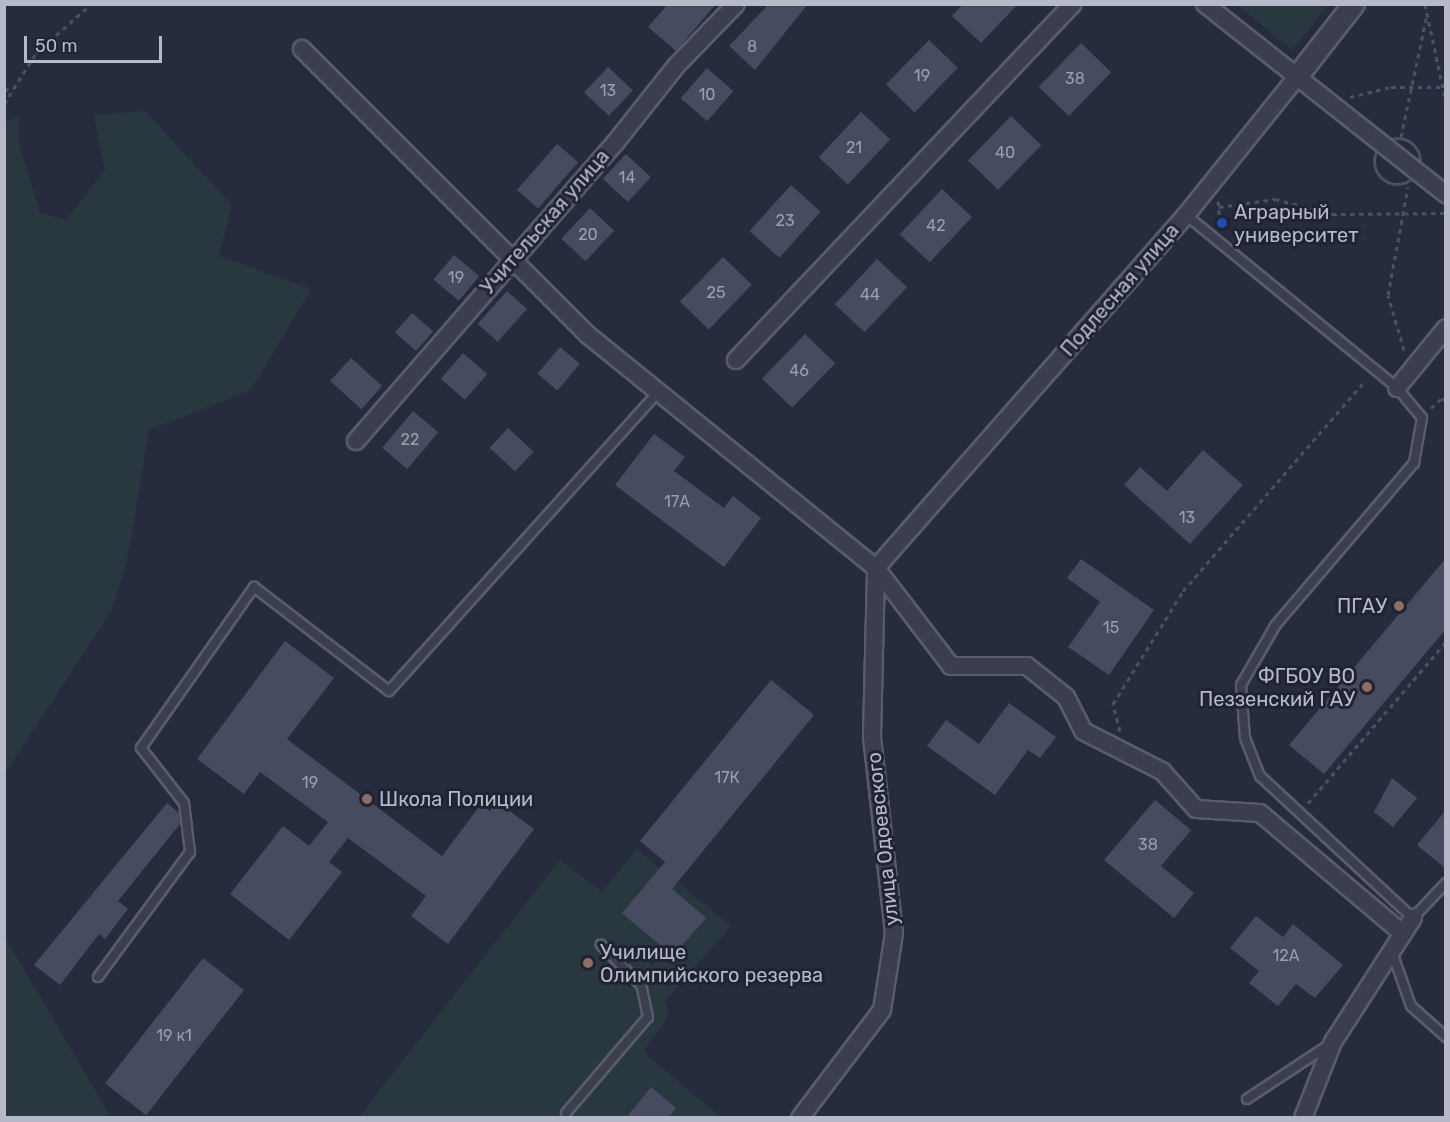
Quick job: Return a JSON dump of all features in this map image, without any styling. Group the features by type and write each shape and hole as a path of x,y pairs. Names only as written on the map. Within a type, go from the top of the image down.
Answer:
{"street":[{"name":"Учительская улица","path":"356,441 676,66 736,4"},
{"path":"736,360 1072,4"},
{"path":"1205,4 1446,194"},
{"name":"Подлесная улица","path":"876,568 1186,215 1354,4"},
{"path":"302,49 588,335 876,568 951,666 1027,666 1066,697 1083,731 1126,756 1162,771 1196,809 1260,813 1403,934"},
{"path":"1397,388 1446,328"},
{"name":"улица Одоевского","path":"800,1118 882,1010 894,933 872,736 876,568"},
{"path":"1303,1118 1333,1042 1413,918"}],"lane":[{"path":"1186,215 1397,388 1422,417 1414,463 1275,626 1241,685 1245,738 1260,776 1413,918 1446,883"},
{"path":"98,977 190,852 184,803 141,748 254,587 389,691 658,392"},
{"path":"567,1116 648,1017 641,985 601,945"},
{"path":"1392,952 1411,1006 1446,1037"},
{"path":"1247,1099 1333,1042"}],"path":[{"path":"4,104 10,90 36,53 91,4"},
{"path":"1425,4 1446,103"},
{"path":"1401,138 1427,15"},
{"path":"1332,102 1412,87 1444,87"},
{"path":"4,89 10,90"},
{"path":"1409,181 1389,295 1394,322 1414,368"},
{"path":"1219,207 1275,199 1332,214 1446,213"},
{"path":"1126,756 1113,704 1152,636 1183,591 1374,371"},
{"path":"1422,417 1442,398 1446,401"},
{"path":"1300,813 1446,642"}],"shaded area":[{"path":"1237,5 1328,5 1292,50"},
{"path":"145,111 232,205 219,256 311,289 251,390 149,430 128,557 112,610 5,773 5,121 19,117 19,144 40,213 66,220 105,170 94,115"},
{"name":"Училище Олимпийского резерва","path":"637,849 731,926 665,1001 669,1016 643,1052 721,1117 358,1118 560,860 602,892"},
{"path":"5,937 26,973 111,1117 5,1117"}],"building":[{"path":"668,4 716,4 676,51 648,27"},
{"path":"769,4 808,4 755,70 729,46"},
{"path":"963,4 1018,4 981,43 952,16"},
{"path":"929,40 958,68 915,112 886,85"},
{"path":"1081,43 1111,72 1069,116 1039,87"},
{"path":"608,67 633,90 609,116 584,93"},
{"path":"707,68 733,91 707,121 681,98"},
{"path":"861,112 890,139 848,185 819,157"},
{"path":"1011,116 1041,145 998,190 968,161"},
{"path":"557,144 578,162 538,208 517,190"},
{"path":"626,154 651,177 628,202 603,179"},
{"path":"791,185 821,212 779,258 750,231"},
{"path":"942,189 972,217 930,262 900,234"},
{"path":"590,208 614,231 585,261 561,239"},
{"path":"454,255 479,276 459,301 433,280"},
{"path":"723,257 752,285 709,329 680,302"},
{"path":"877,259 907,287 865,332 835,304"},
{"path":"507,291 527,309 498,342 478,324"},
{"path":"412,313 433,331 416,351 395,333"},
{"path":"805,334 835,363 792,408 762,379"},
{"path":"560,347 580,364 557,391 538,374"},
{"path":"463,353 487,374 465,400 441,379"},
{"path":"351,358 382,386 361,409 330,381"},
{"path":"413,411 438,432 407,469 382,448"},
{"path":"508,428 534,452 515,472 490,448"},
{"path":"654,434 685,457 674,471 724,508 733,496 761,518 724,567 615,485"},
{"path":"1203,450 1243,485 1190,544 1124,485 1140,467 1167,491"},
{"name":"ФГБОУ ВО Пеззенский ГАУ","path":"1446,558 1446,629 1324,774 1289,745"},
{"path":"1081,559 1154,610 1109,675 1068,647 1100,602 1067,578"},
{"path":"285,641 334,678 287,739 442,856 488,795 534,829 448,944 411,916 426,896 348,838 329,862 342,872 289,940 230,894 283,826 309,846 328,822 260,772 244,794 197,759"},
{"path":"771,680 814,715 672,889 706,918 673,956 622,913 665,862 640,841"},
{"path":"1009,703 1056,737 1040,758 1028,750 995,795 927,746 946,720 979,744"},
{"path":"1392,778 1417,798 1393,827 1374,812"},
{"path":"1155,800 1191,830 1161,866 1194,893 1174,918 1104,860"},
{"path":"167,803 179,813 180,824 118,901 128,909 105,939 99,934 60,985 34,965"},
{"path":"1446,810 1446,869 1417,845"},
{"path":"1256,916 1283,937 1293,924 1343,965 1315,998 1296,984 1278,1006 1249,983 1259,971 1230,948"},
{"path":"203,958 244,990 146,1115 105,1083"},
{"path":"651,1087 676,1108 668,1118 626,1118"}],"place":[{"name":"Аграрный университет","path":"1222,223"},
{"name":"ПГАУ","path":"1399,606"},
{"name":"ФГБОУ ВО Пеззенский ГАУ","path":"1367,687"},
{"name":"Школа Полиции","path":"367,799"},
{"name":"Училище Олимпийского резерва","path":"588,963"}]}
